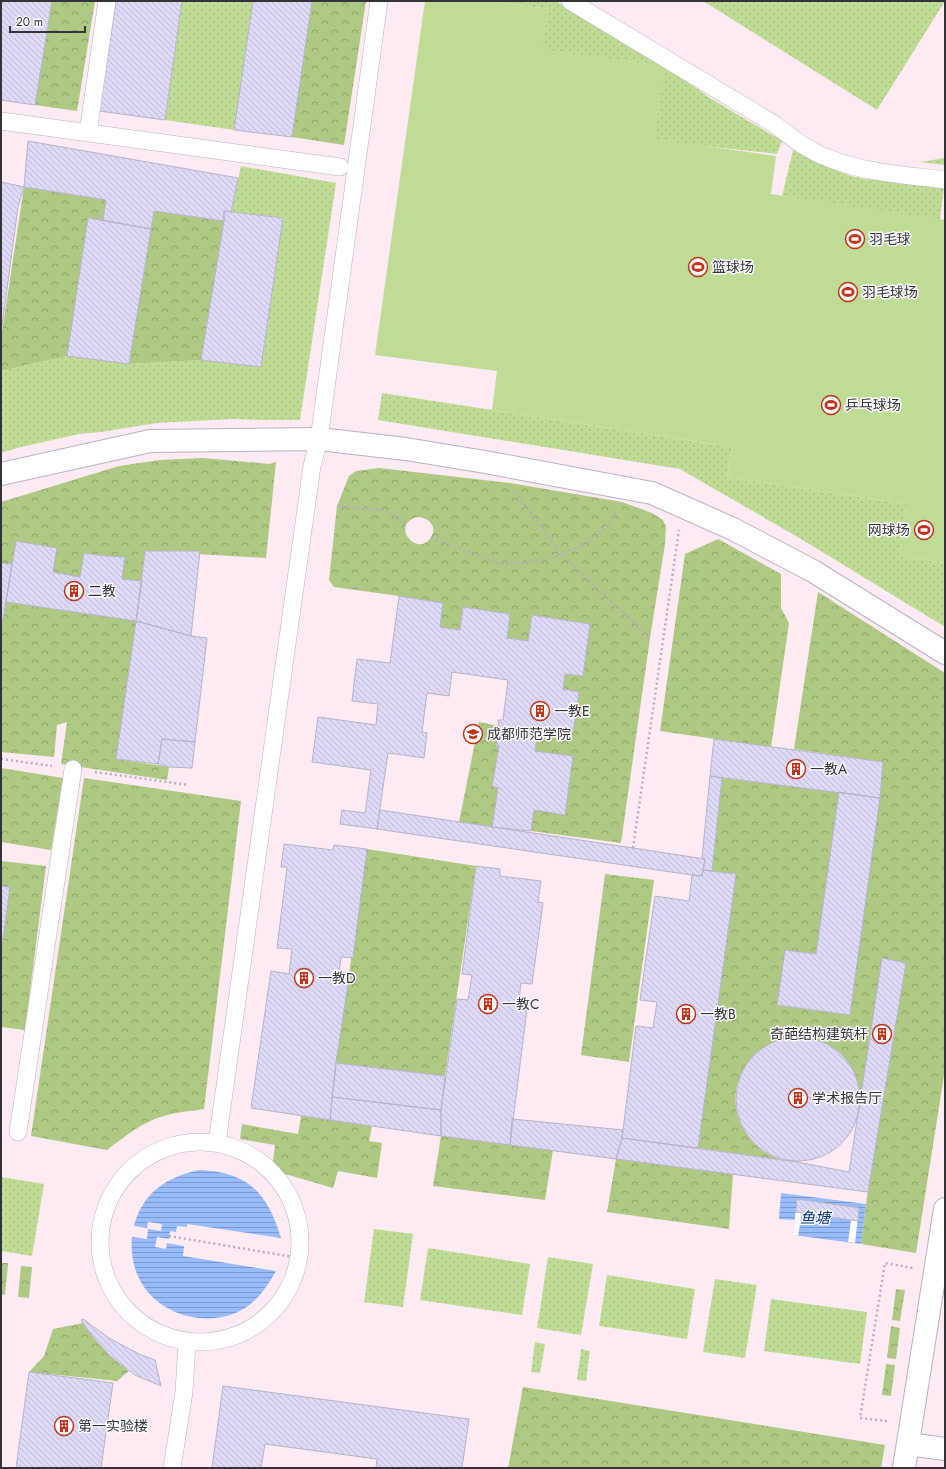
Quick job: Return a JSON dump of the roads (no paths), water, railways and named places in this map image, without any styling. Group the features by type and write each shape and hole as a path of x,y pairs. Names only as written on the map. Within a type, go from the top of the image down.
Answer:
{"street":[{"path":"88,133 107,1"},
{"path":"217,1143 312,466 319,439 379,1"},
{"path":"570,1 774,124 805,146 828,158 859,168 945,180"},
{"path":"1,121 340,167"},
{"path":"1,474 150,441 319,439 406,449 493,463 652,493 733,529 813,571 945,653"},
{"path":"18,1132 73,769"},
{"path":"189,1142 217,1143 252,1154 278,1177 296,1206 302,1240 296,1274 279,1305 254,1328 222,1341 187,1343 156,1333 129,1315 110,1289 100,1258 101,1226 111,1195 131,1169 158,1151 189,1142"},
{"path":"904,1468 939,1261 945,1209"},
{"path":"172,1468 184,1392 187,1343"},
{"path":"910,1434 945,1449"}],"water":[{"path":"199,1170 231,1175 243,1180 253,1188 262,1197 269,1208 281,1238 187,1224 187,1227 177,1226 176,1232 170,1231 169,1239 157,1237 155,1247 166,1249 167,1243 184,1246 183,1256 276,1271 263,1291 245,1308 230,1315 213,1318 196,1318 180,1314 165,1307 152,1297 142,1284 135,1268 132,1253 132,1237 147,1239 148,1229 161,1231 162,1224 148,1222 147,1228 134,1226 143,1204 150,1195 167,1182 187,1173"},
{"name":"鱼塘","path":"781,1193 866,1204 861,1244 793,1235 795,1220 779,1219"}],"place":[{"name":"羽毛球","path":"855,239"},
{"name":"篮球场","path":"698,267"},
{"name":"羽毛球场","path":"848,292"},
{"name":"乒乓球场","path":"831,405"},
{"name":"网球场","path":"924,530"},
{"name":"二教","path":"74,591"},
{"name":"一教E","path":"540,711"},
{"name":"成都师范学院","path":"473,734"},
{"name":"一教A","path":"796,769"},
{"name":"一教D","path":"304,978"},
{"name":"一教C","path":"488,1004"},
{"name":"一教B","path":"686,1014"},
{"name":"奇葩结构建筑杆","path":"882,1034"},
{"name":"学术报告厅","path":"798,1098"},
{"name":"第一实验楼","path":"64,1426"}]}
